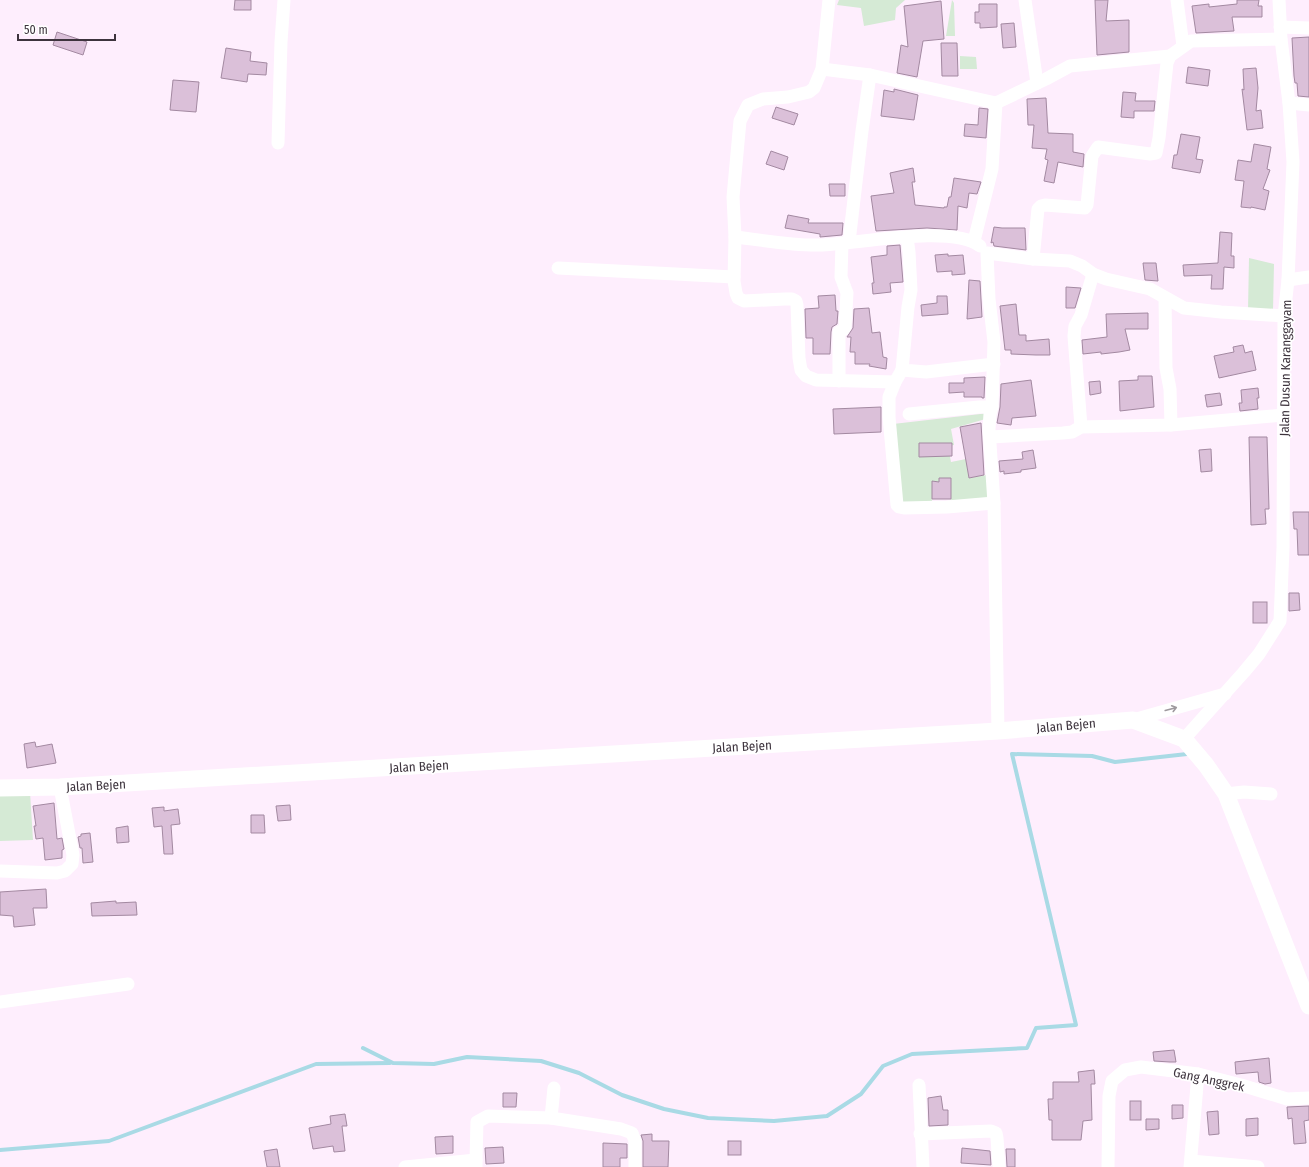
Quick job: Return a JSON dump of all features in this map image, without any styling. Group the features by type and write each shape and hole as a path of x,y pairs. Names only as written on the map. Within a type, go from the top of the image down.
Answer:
{"street":[{"path":"278,143 281,42 284,0"},
{"path":"829,0 822,69 814,88 809,92 788,97 763,99 748,106 740,121 733,197 735,237 734,277 738,298 744,301 785,299 792,299 796,301 801,370 810,379 839,381 899,376 994,364"},
{"path":"1025,0 1037,83"},
{"path":"1177,0 1183,46"},
{"name":"Jalan Dusun Karanggayam","path":"1184,739 1259,654 1280,621 1283,548 1284,316 1288,280 1293,162 1279,0"},
{"path":"1033,259 1038,209 1040,206 1045,205 1085,208 1087,205 1092,156 1098,148 1150,154 1156,153 1167,63 1170,56 1191,41 1281,33 1309,28"},
{"path":"822,69 870,75 996,103 1070,66 1170,56"},
{"path":"839,381 839,332 845,328 847,294 841,277 870,75"},
{"path":"974,241 992,169 996,103"},
{"path":"1289,103 1309,105"},
{"path":"735,237 804,245 907,237 952,236 974,241 987,252 1033,259 1070,261 1082,266 1093,274 1106,279 1150,289 1184,308 1284,316"},
{"path":"907,237 911,290 899,376 889,397 889,417 898,504 899,507 904,508 947,507 994,503"},
{"path":"987,252 989,299 994,342 990,437 994,503 998,731"},
{"path":"558,268 734,277"},
{"path":"1082,427 1074,336 1075,326 1081,315 1093,274"},
{"path":"1288,280 1309,277"},
{"path":"1165,298 1166,368 1170,389 1171,425"},
{"path":"909,414 992,407"},
{"path":"990,437 1063,434 1072,432 1082,427 1171,425 1284,415"},
{"path":"1133,720 1225,694"},
{"name":"Jalan Bejen","path":"0,788 60,787 998,731 1133,720 1184,739 1206,765 1226,794 1309,1006"},
{"path":"0,871 57,873 65,871 72,864 73,855 60,787"},
{"path":"1226,794 1244,792 1271,794"},
{"path":"0,1002 128,984"},
{"name":"Gang Anggrek","path":"1108,1167 1109,1096 1112,1081 1125,1070 1141,1067 1198,1074 1242,1085 1287,1099 1309,1098"},
{"path":"1198,1074 1190,1164 1258,1167"},
{"path":"918,1085 923,1167"},
{"path":"551,1118 554,1088"},
{"path":"405,1167 476,1164 477,1122 488,1116 551,1118 621,1129 632,1133 635,1141 635,1167"},
{"path":"920,1134 991,1131 996,1133 998,1138 999,1167"}],"green space":[{"path":"839,0 905,0 896,8 895,20 864,26 861,8 837,5"},
{"path":"952,0 954,3 955,36 946,36"},
{"path":"960,56 976,57 977,69 960,69"},
{"path":"1249,258 1274,264 1273,311 1248,310"},
{"path":"989,413 989,418 951,429 954,445 948,446 951,462 966,459 969,478 992,474 990,500 951,503 951,478 939,478 939,482 932,482 932,502 901,505 893,424"},
{"path":"30,792 33,840 0,841 0,793"}],"building":[{"path":"235,0 251,0 251,10 234,10"},
{"path":"1095,0 1108,0 1106,21 1129,20 1129,52 1097,55"},
{"path":"1237,0 1259,0 1258,6 1262,6 1262,17 1232,17 1234,31 1196,33 1192,6 1209,4 1209,7 1237,4"},
{"path":"941,1 944,39 923,41 917,77 897,73 901,45 908,47 904,6"},
{"path":"979,4 997,4 997,27 980,28 980,23 975,23 975,12 979,12"},
{"path":"1014,23 1016,47 1003,48 1001,24"},
{"path":"57,32 87,42 83,55 53,45"},
{"path":"1309,37 1309,97 1298,96 1297,83 1295,83 1294,76 1292,38"},
{"path":"941,43 957,43 958,76 942,76"},
{"path":"226,48 251,52 250,61 267,63 266,75 248,74 247,82 221,78"},
{"path":"1188,67 1210,70 1208,86 1186,83"},
{"path":"1256,68 1258,88 1256,111 1261,110 1263,128 1247,130 1242,89 1244,90 1243,69"},
{"path":"173,80 199,82 196,112 170,110"},
{"path":"894,89 918,95 914,120 881,116 884,90 894,92"},
{"path":"1123,92 1136,93 1135,101 1155,101 1154,111 1134,111 1134,118 1121,117"},
{"path":"1046,98 1048,133 1073,134 1073,152 1084,154 1083,167 1058,162 1054,183 1044,181 1048,160 1045,159 1047,149 1032,148 1034,125 1028,125 1027,99"},
{"path":"776,107 798,114 794,125 772,118"},
{"path":"979,108 988,109 986,138 964,136 965,124 978,125"},
{"path":"1181,134 1200,137 1196,159 1203,160 1200,173 1172,168 1174,155 1177,155"},
{"path":"1254,144 1271,147 1267,169 1270,170 1263,189 1269,191 1265,210 1251,207 1241,207 1244,181 1235,180 1238,160 1251,162"},
{"path":"771,151 788,157 784,170 766,164"},
{"path":"913,168 915,182 912,182 915,205 947,207 949,197 951,197 954,178 981,182 977,194 969,193 967,208 958,206 957,230 927,228 876,231 871,196 894,193 890,173"},
{"path":"829,184 845,184 845,196 830,196"},
{"path":"788,215 809,219 808,223 843,223 842,235 820,237 820,234 785,228"},
{"path":"994,227 1025,228 1026,250 994,246 993,242 991,243"},
{"path":"1220,232 1232,233 1231,256 1234,256 1234,268 1224,267 1223,289 1211,289 1212,275 1184,276 1183,265 1218,263"},
{"path":"900,245 903,282 890,283 891,292 873,294 872,283 874,283 871,257 887,255 887,246"},
{"path":"948,254 948,256 963,255 965,274 952,275 952,271 937,272 935,255"},
{"path":"1143,263 1156,263 1158,281 1145,280"},
{"path":"969,280 980,281 982,317 967,319"},
{"path":"1066,287 1081,288 1075,308 1066,308"},
{"path":"835,295 836,311 838,311 837,324 832,327 830,354 813,354 813,338 806,338 805,309 819,308 818,296"},
{"path":"937,296 947,296 948,314 922,316 921,305 937,303"},
{"path":"1016,304 1019,335 1026,335 1026,341 1049,339 1050,355 1011,354 1011,350 1005,350 1000,306"},
{"path":"869,308 872,333 880,332 883,357 887,358 886,369 869,366 870,364 855,364 855,352 850,352 851,337 847,337 853,328 854,309"},
{"path":"1148,313 1148,329 1125,329 1130,350 1101,354 1101,352 1083,354 1082,340 1107,337 1106,314"},
{"path":"1243,345 1245,353 1252,351 1256,370 1219,378 1214,356 1234,352 1233,347"},
{"path":"1138,376 1152,376 1154,407 1120,411 1119,381 1138,380"},
{"path":"985,377 984,398 964,397 964,392 949,393 949,383 964,383 964,378"},
{"path":"1031,380 1036,416 1012,418 1011,425 997,423 1000,407 1001,384"},
{"path":"1100,381 1101,393 1090,395 1089,382"},
{"path":"1258,388 1258,409 1240,411 1239,403 1242,403 1241,390"},
{"path":"1220,393 1222,405 1207,407 1205,395"},
{"path":"881,407 881,432 834,434 833,409"},
{"path":"981,423 984,475 969,478 960,427"},
{"path":"1249,437 1267,437 1269,509 1265,509 1266,524 1251,525"},
{"path":"919,443 952,443 952,456 919,457"},
{"path":"1211,449 1212,471 1201,472 1199,450"},
{"path":"1033,450 1036,468 1004,474 1004,471 1000,472 999,461 1023,459 1022,452"},
{"path":"939,478 951,478 951,499 932,499 932,481 939,482"},
{"path":"1293,512 1309,512 1309,555 1298,555 1297,529 1294,529"},
{"path":"1289,593 1299,593 1300,610 1289,611"},
{"path":"1253,602 1267,602 1267,623 1253,623"},
{"path":"35,742 36,747 52,744 56,763 27,768 24,744"},
{"path":"54,803 57,839 62,838 64,849 62,850 62,858 45,860 43,838 36,839 33,806"},
{"path":"290,805 291,820 278,821 276,806"},
{"path":"164,807 164,811 178,809 180,824 171,825 173,854 164,854 162,826 154,827 152,808"},
{"path":"251,815 264,815 265,833 251,833"},
{"path":"128,826 129,842 117,843 116,828"},
{"path":"90,833 93,862 83,863 82,848 80,848 78,837 81,836 81,834"},
{"path":"46,889 47,908 33,908 35,925 14,927 13,916 0,915 0,892"},
{"path":"116,901 116,903 136,902 137,915 92,916 91,903"},
{"path":"1174,1050 1176,1062 1154,1061 1153,1052"},
{"path":"1269,1058 1271,1083 1265,1084 1259,1082 1258,1072 1236,1074 1235,1062"},
{"path":"1094,1070 1095,1084 1091,1084 1092,1120 1083,1121 1081,1140 1052,1140 1052,1120 1049,1120 1048,1099 1053,1099 1053,1082 1079,1082 1078,1072"},
{"path":"503,1093 517,1093 516,1107 503,1107"},
{"path":"941,1096 943,1110 948,1110 948,1125 929,1126 928,1098"},
{"path":"1130,1101 1141,1101 1141,1120 1130,1120"},
{"path":"1172,1105 1183,1105 1183,1118 1172,1119"},
{"path":"1309,1106 1309,1120 1304,1121 1306,1143 1294,1144 1292,1118 1288,1119 1287,1107"},
{"path":"1218,1111 1219,1134 1209,1135 1207,1112"},
{"path":"345,1114 347,1126 342,1126 345,1151 334,1152 333,1146 313,1149 309,1128 331,1124 330,1116"},
{"path":"1258,1118 1258,1135 1246,1136 1246,1119"},
{"path":"1146,1119 1159,1119 1159,1129 1146,1130"},
{"path":"652,1134 652,1141 669,1141 668,1167 643,1167 643,1141 641,1135"},
{"path":"453,1136 453,1153 436,1154 435,1137"},
{"path":"728,1141 741,1141 741,1155 728,1155"},
{"path":"603,1143 627,1144 627,1158 620,1158 620,1167 603,1167"},
{"path":"503,1147 504,1163 486,1164 485,1148"},
{"path":"962,1148 990,1151 991,1165 961,1163"},
{"path":"277,1149 280,1167 267,1167 264,1151"},
{"path":"1006,1149 1015,1149 1015,1167 1007,1167"}],"waterway":[{"path":"363,1048 393,1063 434,1064 467,1057 541,1061 579,1073 622,1095 664,1109 708,1118 774,1121 827,1116 861,1094 883,1066 912,1054 1027,1048 1036,1028 1076,1025 1012,754 1092,756 1115,762 1187,754"},
{"path":"0,1150 109,1141 316,1064 390,1063"}]}
